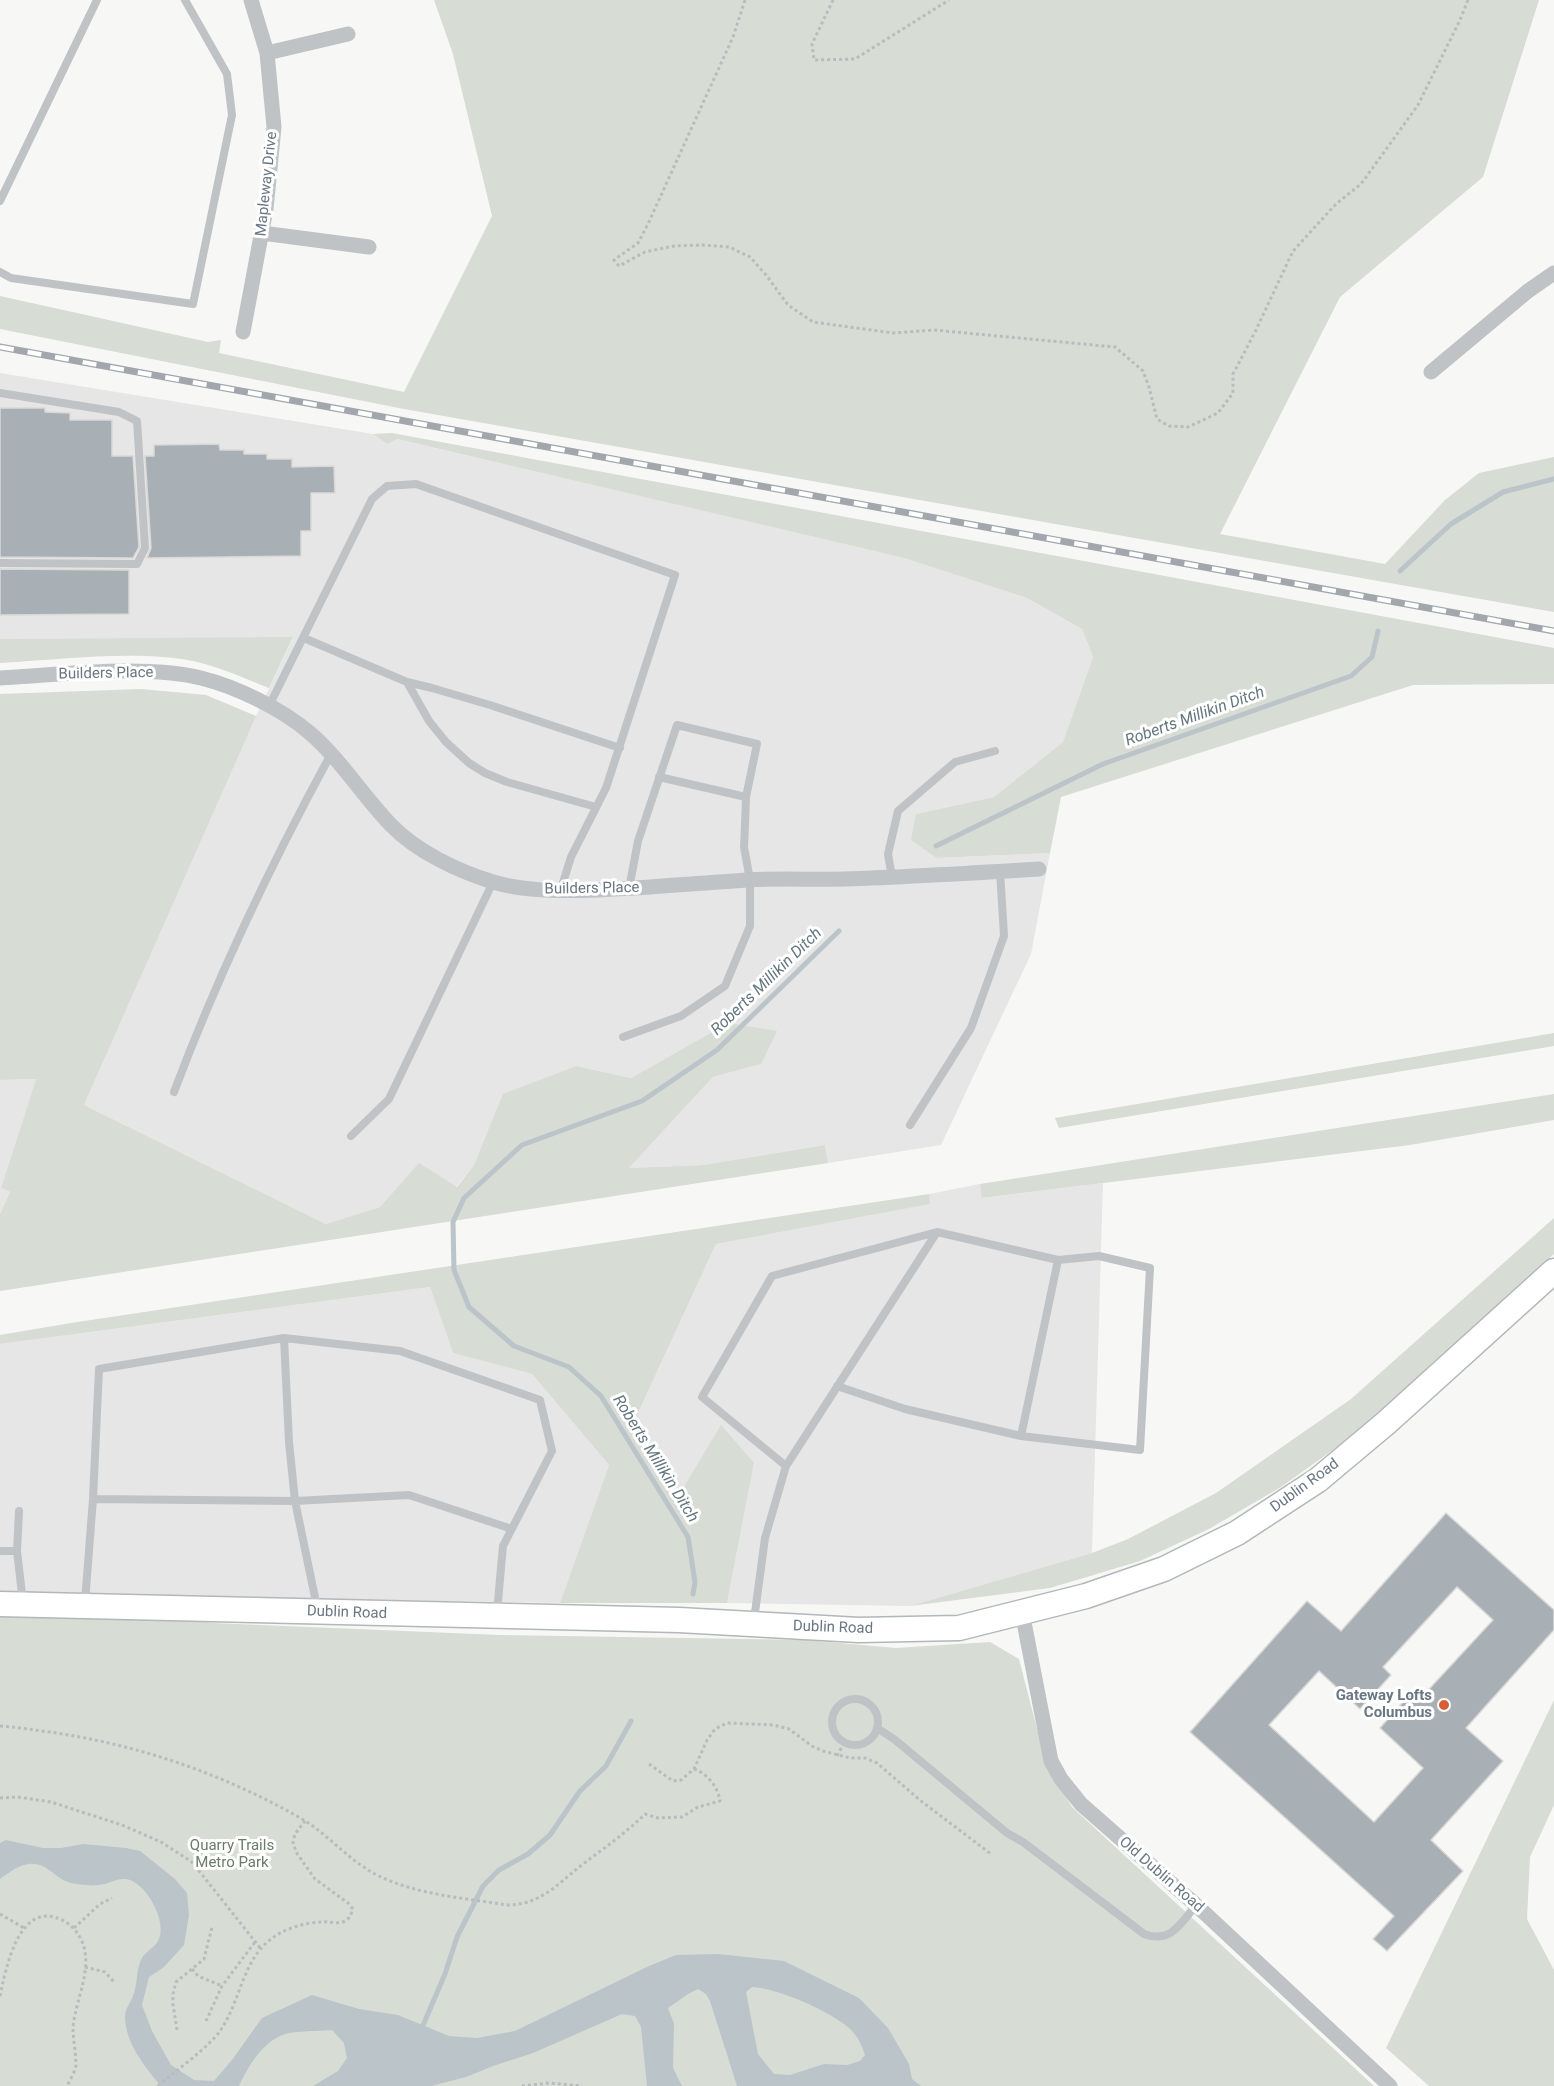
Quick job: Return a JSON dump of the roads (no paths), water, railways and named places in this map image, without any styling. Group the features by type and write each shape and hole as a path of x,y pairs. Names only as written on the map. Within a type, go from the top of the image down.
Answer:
{"main road":[{"name":"Dublin Road","path":"12,1604 679,1620 859,1630 960,1628 1086,1596 1164,1569 1237,1533 1318,1480 1386,1423 1554,1271"}],"street":[{"name":"Mapleway Drive","path":"243,332 266,209 274,128 267,53 251,0"},
{"path":"267,53 348,34"},
{"path":"262,233 369,247"},
{"path":"1431,372 1528,291 1554,273"},
{"name":"Builders Place","path":"0,678 133,671 200,678 269,706 309,732 350,774 370,802 401,835 445,862 493,882 526,889 560,892 750,880 892,877 1039,869"},
{"name":"Old Dublin Road","path":"1022,1612 1051,1761 1080,1804 1196,1905 1390,2086"}],"lane":[{"path":"0,201 97,0"},
{"path":"0,272 11,278 193,304 232,115 227,74 185,0"},
{"path":"0,393 119,412 137,421 145,548 137,564 0,563"},
{"path":"269,706 372,500 387,486 416,484 675,574 606,788 571,857 560,892"},
{"path":"304,638 406,682 490,705 620,748"},
{"path":"406,682 429,721 446,742 469,763 507,782 596,807"},
{"path":"622,1037 681,1016 725,986 750,926 750,880 744,847 746,797 757,744 677,725 638,841 629,889"},
{"path":"892,877 888,854 898,811 955,762 995,751"},
{"path":"174,1092 199,1026 240,931 284,840 331,754"},
{"path":"659,777 746,797"},
{"path":"910,1125 970,1028 1004,936 1000,871"},
{"path":"351,1136 389,1099 493,882"},
{"path":"753,1624 765,1538 786,1466 937,1232"},
{"path":"786,1466 702,1397 771,1276 937,1232 1058,1260 1099,1256 1150,1268 1140,1450 1021,1436 905,1409 837,1386"},
{"path":"1021,1436 1058,1260"},
{"path":"284,1338 289,1442 295,1501 318,1612"},
{"path":"85,1607 99,1369 284,1338 400,1351 540,1400 552,1451 503,1546 497,1616"},
{"path":"93,1499 295,1501 409,1495 512,1529"},
{"path":"12,1604 19,1511"},
{"path":"0,1551 17,1551"},
{"path":"850,1700 865,1702 876,1713 877,1728 868,1741 860,1745 844,1743 838,1738 832,1723 833,1715 842,1703 850,1700"},
{"path":"877,1728 894,1739 1007,1833 1023,1842 1144,1934 1154,1938 1174,1931 1196,1905"}],"waterway":[{"name":"Roberts Millikin Ditch","path":"1400,571 1451,524 1503,492 1554,479"},
{"name":"Roberts Millikin Ditch","path":"936,846 1103,764 1351,676 1372,657 1378,631"},
{"name":"Roberts Millikin Ditch","path":"693,1594 695,1582 688,1537 601,1396 569,1367 514,1346 469,1307 454,1270 453,1222 464,1198 522,1145 642,1101 717,1050 839,931"},
{"name":"Roberts Millikin Ditch","path":"421,2030 445,1974 457,1937 483,1886 499,1870 528,1854 550,1835 580,1791 606,1766 631,1721"}],"railway":[{"path":"0,347 1554,631"}],"place":[{"name":"Gateway Lofts Columbus","path":"1444,1705"}],"park label":[{"name":"Quarry Trails Metro Park","path":"232,1854"}]}
